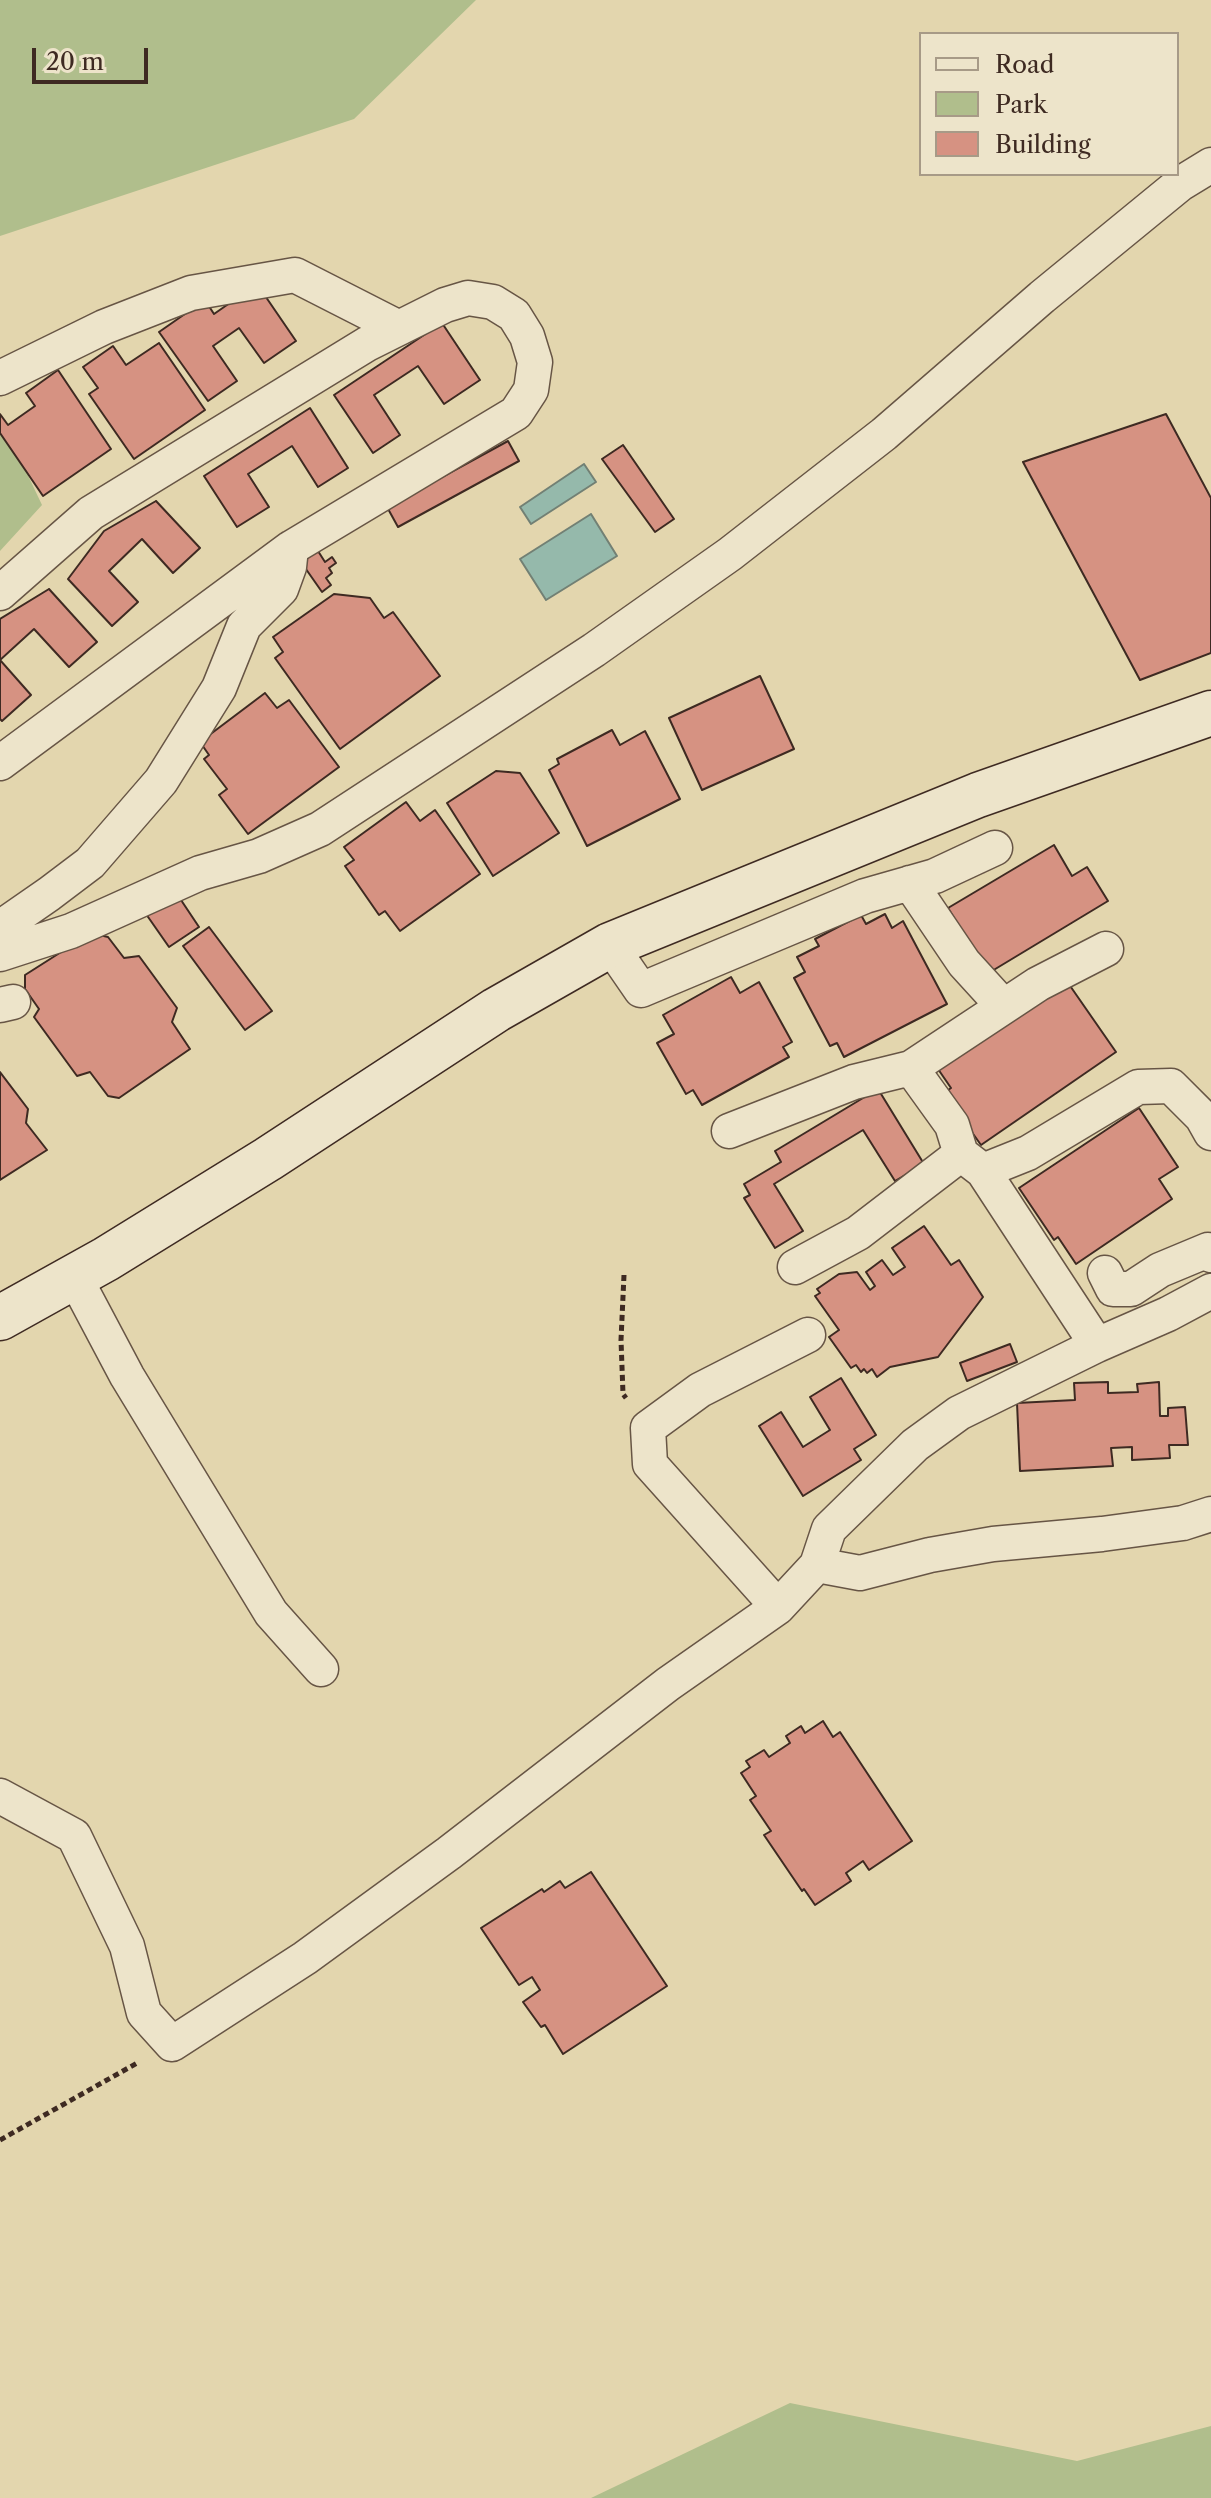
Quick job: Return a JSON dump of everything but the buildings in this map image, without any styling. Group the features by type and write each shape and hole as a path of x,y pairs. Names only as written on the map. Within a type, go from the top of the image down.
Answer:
{"main road":[{"path":"0,1318 268,1159 496,1010 610,945 978,795 1211,713"}],"street":[{"path":"0,954 71,931 200,873 259,856 320,829 594,650 730,554 884,434 1042,297 1180,184 1211,165"},
{"path":"0,378 104,327 191,293 295,275 399,328"},
{"path":"0,593 91,513 367,344 445,305 468,298 493,302 514,315 527,336 535,362 531,390 516,413 291,548 0,763"},
{"path":"0,928 90,863 161,781 219,688 244,626 281,589 289,567 291,548"},
{"path":"610,945 641,990 865,896 935,876 995,848"},
{"path":"910,883 964,963 995,997"},
{"path":"729,1131 854,1082 911,1068 1038,984 1106,949"},
{"path":"911,1068 1097,1345"},
{"path":"795,1267 858,1233 972,1163 1028,1153 1138,1087 1171,1086 1202,1117 1211,1133"},
{"path":"1105,1273 1113,1289 1131,1289 1160,1270 1208,1250 1211,1255"},
{"path":"74,1276 127,1376 271,1613 321,1669"},
{"path":"0,1796 74,1836 127,1946 144,2013 172,2044 305,1958 449,1853 668,1684 778,1607 817,1565 829,1529 915,1445 959,1413 1211,1291"},
{"path":"778,1607 650,1464 648,1428 700,1390 808,1335"},
{"path":"817,1565 860,1573 930,1555 993,1544 1170,1525 1211,1514"}],"path":[{"path":"624,1275 621,1340 623,1394 648,1428"},
{"path":"0,2140 172,2044"}],"green space":[{"path":"0,0 476,0 354,119 0,236"},
{"path":"6,429 42,505 0,551 0,430"},
{"path":"790,2403 1077,2461 1211,2426 1211,2498 591,2498"}],"shaded area":[{"path":"584,464 596,482 531,524 520,507"},
{"path":"591,514 617,556 546,600 520,559"}]}
